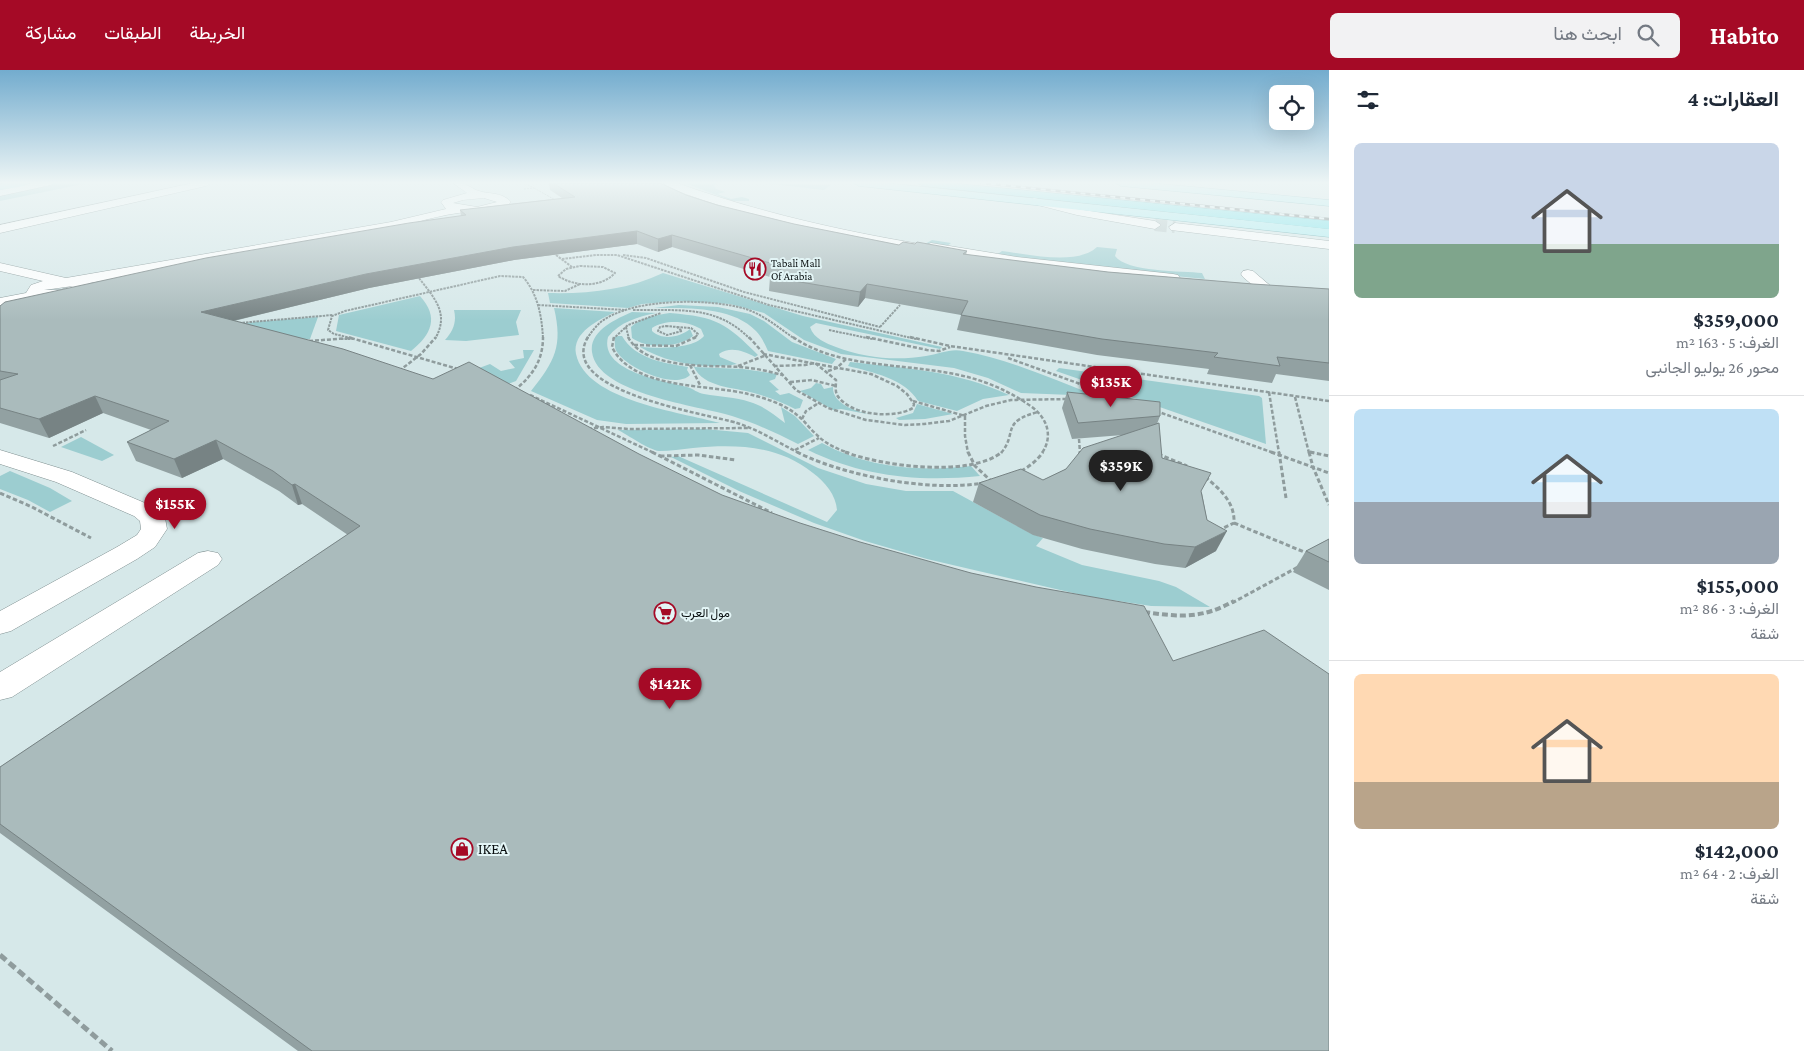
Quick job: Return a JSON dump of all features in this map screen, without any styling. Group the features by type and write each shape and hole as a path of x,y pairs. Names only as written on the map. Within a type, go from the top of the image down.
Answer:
{"main road":[{"path":"1290,229 1329,233"}],"street":[{"path":"0,298 73,283 381,229"},
{"path":"837,229 872,238 901,240 1041,267 1186,281"},
{"path":"1190,229 1329,245"},
{"path":"872,238 886,230"},
{"path":"0,267 47,279 73,283"},
{"path":"130,274 148,283"},
{"path":"1248,274 1266,286"},
{"path":"0,278 36,291"},
{"path":"0,303 36,291"},
{"path":"0,456 64,477 143,512 152,518 154,529 146,541 127,553 0,624"},
{"path":"0,688 208,559"}],"path":[{"path":"556,255 572,267"},
{"path":"562,259 596,255 636,255 761,297 880,327"},
{"path":"617,255 770,305 877,331 950,346 1000,355 1329,401"},
{"path":"654,268 665,265"},
{"path":"572,267 603,267 615,273 614,276 604,281 580,283 566,281 558,276 561,271 572,267"},
{"path":"239,323 334,315 509,275 522,277 533,290 538,305 544,343 532,376 516,389"},
{"path":"396,373 418,356 433,341 440,326 441,312 430,292 419,278"},
{"path":"533,290 565,291 580,283"},
{"path":"689,303 741,309 766,318 807,347 846,358 958,373 1003,388 1022,398 1039,412 1048,425 1050,434 1044,450 1028,466 1015,473 990,480 948,485 884,480 838,469 794,450 754,429 712,415 663,405 636,396 597,375 585,360 583,352 588,337 601,323 629,310 654,305 689,303"},
{"path":"538,305 700,313 723,319 737,327 796,390 818,404 853,416 882,422 940,423 965,416 992,404 1022,398 1073,399"},
{"path":"877,331 900,305"},
{"path":"669,311 641,318 626,326 616,334 611,343 614,354 626,365 652,377 732,389 780,404 802,419 819,438 856,456 895,464 938,466 972,463 997,456 1003,451 1013,423 1025,415 1039,412"},
{"path":"334,315 328,330 334,334 418,356 463,371"},
{"path":"626,326 629,340 633,345 661,359 690,365 737,367 782,375"},
{"path":"633,345 672,345 690,342 698,336 691,328 677,327 660,327 658,332 674,334 682,331 677,327"},
{"path":"829,330 927,350 940,351 950,346"},
{"path":"303,341 352,338"},
{"path":"737,367 764,355 785,356 838,367 884,380 902,390 913,401 965,416"},
{"path":"1000,355 1128,401"},
{"path":"827,372 838,367 846,358"},
{"path":"774,366 792,364 806,366 814,363"},
{"path":"814,363 836,380 836,393 843,402 861,410 880,415 904,414 913,408 913,401"},
{"path":"690,365 700,385"},
{"path":"789,382 812,380 836,386"},
{"path":"507,386 598,426 773,514"},
{"path":"1269,392 1286,498"},
{"path":"1295,397 1314,467 1329,504"},
{"path":"802,419 806,411 818,404"},
{"path":"546,408 553,406"},
{"path":"1155,410 1329,473"},
{"path":"880,415 882,422"},
{"path":"965,416 965,447 972,463 990,480"},
{"path":"586,430 598,426 630,429 706,426 754,429"},
{"path":"794,450 819,438"},
{"path":"1078,460 1080,452 1079,439"},
{"path":"1152,452 1190,468"},
{"path":"1310,452 1329,456"},
{"path":"660,456 698,454 722,456 736,460"},
{"path":"1202,475 1223,493 1229,501 1234,510 1234,523"},
{"path":"0,493 32,507 93,539"},
{"path":"728,501 733,495"},
{"path":"1216,532 1234,523 1316,557"},
{"path":"1142,611 1177,617 1215,612 1300,566"},
{"path":"0,955 112,1051"}],"shaded area":[{"path":"932,240 951,243 947,246 998,254 1002,251 1051,257 1077,256 1088,253 1097,247 1117,249 1115,256 1131,265 1156,270 1202,273 1205,279 1064,265 925,244"},
{"path":"663,273 803,316 942,347 940,349 816,323 810,327 814,335 821,340 847,351 881,358 915,358 954,350 963,351 997,359 1097,396 1021,393 988,378 954,368 841,354 804,340 764,313 730,304 680,301 642,304 628,308 550,303 548,293 578,293 607,290 649,279"},
{"path":"420,296 430,311 431,325 424,338 411,351 336,331 339,315"},
{"path":"679,305 718,307 750,314 764,321 792,342 836,359 832,364 768,351 756,331 746,323 722,313 708,310 654,308"},
{"path":"554,308 615,312 582,333 576,346 576,354 583,370 597,383 616,394 637,402 720,423 626,424 597,420 531,391 546,371 555,353 558,333"},
{"path":"454,310 521,310 516,322 519,335 466,341 445,340 454,326"},
{"path":"632,312 656,313 629,321 618,327 608,337 608,349 613,359 623,367 650,378 687,387 702,393 739,399 755,404 785,423 781,407 795,416 814,436 798,444 741,419 652,396 630,388 611,378 598,366 592,352 592,345 599,332 605,327"},
{"path":"670,313 699,317 720,324 758,355 755,357 742,351 728,350 719,354 720,357 737,364 713,366 674,361 650,353 640,347 664,348 683,346 698,341 704,336 701,329 695,326 676,322 658,325 652,328 652,331 661,336 671,337 690,329 693,336 679,343 662,346 638,342 632,338 631,327 635,324 649,317"},
{"path":"318,317 310,339 261,342 231,336 243,323"},
{"path":"622,336 634,350 651,359 688,367 687,370 690,375 683,379 663,379 641,370 622,358 617,352 615,337"},
{"path":"523,350 534,350 516,381 508,384 471,371 490,364 501,371 515,368 509,361 524,358"},
{"path":"850,362 951,376 990,387 1009,395 983,399 957,411 918,401 905,387 887,377 848,366"},
{"path":"694,367 743,369 777,374 775,379 769,381 779,390 775,391 780,395 789,393 803,400 800,408 795,409 759,395 712,383 699,374"},
{"path":"1059,368 1259,396 1262,398 1266,444 1056,371"},
{"path":"816,383 821,384 824,389 833,387 837,399 847,407 872,415 841,409 833,410 800,391 811,388"},
{"path":"917,404 953,414 925,419 899,420 896,418 913,413"},
{"path":"705,429 748,433 818,468 866,484 906,491 953,491 1030,533 1043,538 1036,546 1082,565 1159,581 1176,587 1210,607 1151,606 1086,596 927,559 865,541 814,523 739,491 671,457 678,456 827,522 837,510 835,499 829,489 813,473 786,457 756,448 725,446 659,451 618,430"},
{"path":"81,437 114,455 102,461 61,447"},
{"path":"822,443 857,458 876,463 913,468 971,466 980,476 914,478 871,472 829,459 808,450"},
{"path":"10,471 50,488 72,501 50,512 28,500 0,489 0,476"}],"building":[{"name":"مول العرب","path":"375,229 818,229 899,245 903,242 915,244 917,242 967,251 963,254 1108,272 1329,289 1329,363 1277,357 1280,366 1214,357 1218,353 1102,339 961,315 968,301 867,284 860,292 770,277 784,267 672,235 658,239 637,231 513,247 366,274 201,312 343,349 433,379 469,362 639,454 722,495 860,542 971,573 1036,587 1144,606 1173,661 1264,630 1329,674 1329,1051 312,1051 0,824 0,767 360,526 295,484 292,485 273,471 216,440 174,459 127,442 169,421 95,396 39,419 0,408 0,380 18,374 0,371 0,306 5,302 206,258"},
{"path":"1067,392 1160,402 1160,416 1078,423"},
{"path":"1159,423 1162,458 1211,473 1201,491 1207,520 1227,531 1195,547 1164,544 1090,529 1040,515 979,483 1021,469 1043,480 1066,469 1083,448"},
{"path":"1329,539 1329,562 1306,551"}],"place":[{"name":"Tabali Mall Of Arabia","path":"755,269"},
{"name":"مول العرب","path":"665,613"},
{"name":"IKEA","path":"462,849"}]}
